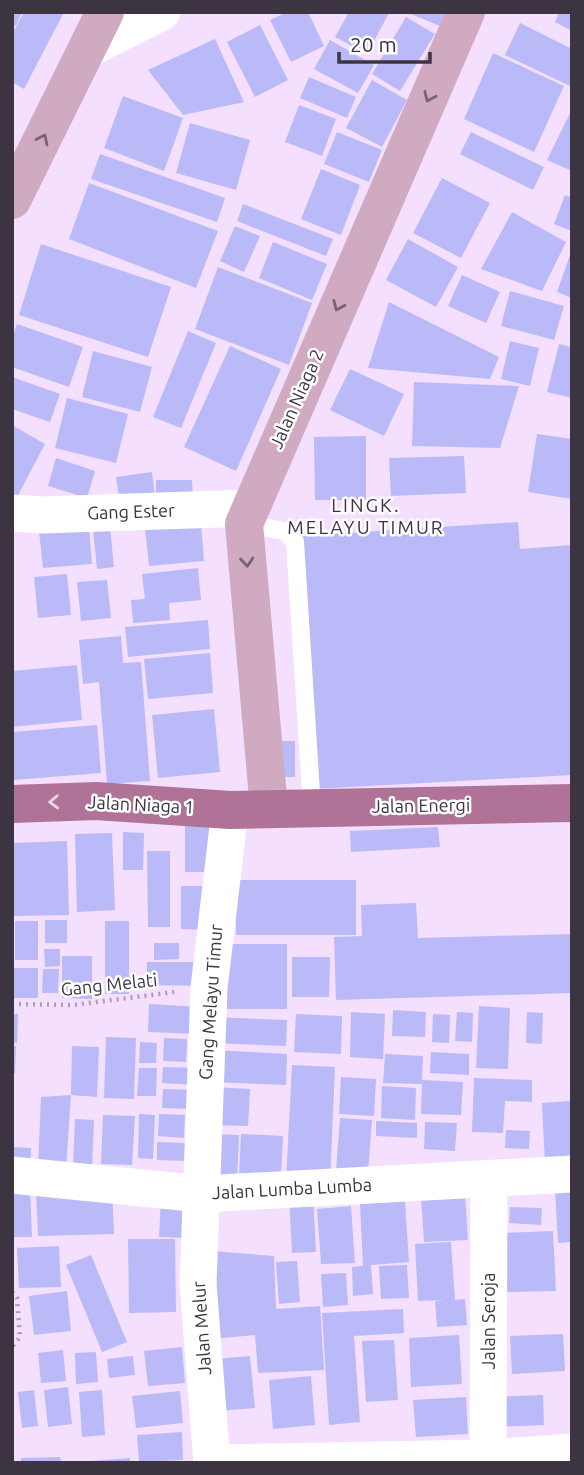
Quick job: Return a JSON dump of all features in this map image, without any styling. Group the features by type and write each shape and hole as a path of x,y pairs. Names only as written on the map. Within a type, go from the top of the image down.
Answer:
{"highway":[{"name":"Jalan Niaga 1","path":"12,804 96,800 230,810 269,809"},
{"name":"Jalan Energi","path":"269,809 572,803"}],"main road":[{"path":"12,200 105,12"},
{"name":"Jalan Niaga 2","path":"269,809 247,516 466,12"}],"street":[{"path":"87,49 161,12"},
{"name":"Gang Ester","path":"12,513 247,516"},
{"name":"Gang Melayu Timur","path":"202,1194 209,988 230,810"},
{"name":"Jalan Lumba Lumba","path":"12,1175 202,1194 572,1174"},
{"name":"Jalan Seroja","path":"488,1461 489,1180"},
{"name":"Jalan Melur","path":"202,1194 198,1284 213,1463"},
{"path":"213,1463 488,1461 572,1452"}],"lane":[{"path":"247,516 285,531 295,542 312,808"}],"path":[{"name":"Gang Melati","path":"12,1004 73,1004 209,988"},
{"path":"12,1292 17,1298 20,1337 12,1348"}],"building":[{"path":"12,12 22,12 16,26 12,24"},
{"path":"24,12 64,12 24,89 12,82 12,34"},
{"path":"287,12 308,12 324,46 291,62 270,20"},
{"path":"349,12 389,13 367,54 335,37"},
{"path":"406,12 445,12 440,26"},
{"path":"559,12 572,12 572,31 555,22"},
{"path":"406,17 435,34 400,91 372,74"},
{"path":"520,23 572,49 572,87 505,55"},
{"path":"260,25 288,80 255,97 227,42"},
{"path":"215,39 244,102 183,115 148,70"},
{"path":"330,40 374,65 358,93 314,69"},
{"path":"493,53 564,86 534,152 464,119"},
{"path":"309,77 356,97 347,118 300,98"},
{"path":"372,80 407,100 382,147 346,128"},
{"path":"123,96 183,118 164,171 104,148"},
{"path":"299,105 336,119 322,156 285,142"},
{"path":"572,109 572,171 547,160"},
{"path":"190,123 250,140 236,190 176,173"},
{"path":"337,132 382,150 369,182 324,164"},
{"path":"471,132 544,167 533,190 460,154"},
{"path":"100,154 225,198 217,222 91,179"},
{"path":"321,169 360,185 341,235 301,219"},
{"path":"442,178 490,203 461,258 413,233"},
{"path":"89,183 218,231 196,288 69,239"},
{"path":"565,195 572,198 572,231 554,224"},
{"path":"243,204 333,239 326,256 237,221"},
{"path":"512,212 566,242 542,291 481,269"},
{"path":"235,226 260,236 244,272 220,261"},
{"path":"408,239 458,267 436,307 386,280"},
{"path":"273,242 327,264 312,300 259,278"},
{"path":"41,244 171,287 148,357 19,315"},
{"path":"572,252 572,298 557,292"},
{"path":"218,267 312,303 289,365 195,329"},
{"path":"462,275 500,292 486,323 448,306"},
{"path":"510,291 564,306 554,340 501,326"},
{"path":"389,302 499,357 490,379 368,368"},
{"path":"17,324 83,347 69,387 12,367 12,338"},
{"path":"188,331 216,343 181,428 153,417"},
{"path":"510,341 539,348 530,386 501,379"},
{"path":"559,344 572,347 572,398 547,392"},
{"path":"230,346 281,369 236,471 184,447"},
{"path":"93,351 152,367 140,412 82,397"},
{"path":"350,369 404,394 384,436 330,410"},
{"path":"12,377 60,394 50,422 12,409"},
{"path":"414,382 519,386 500,448 412,446"},
{"path":"67,398 128,414 116,463 55,448"},
{"path":"12,425 45,444 15,501 12,500"},
{"path":"537,434 572,439 572,499 528,492"},
{"path":"366,436 366,500 315,500 314,437"},
{"path":"464,456 466,493 391,496 389,458"},
{"path":"56,458 95,471 87,498 48,486"},
{"path":"152,472 155,497 120,502 116,477"},
{"path":"156,480 192,480 193,499 156,500"},
{"path":"88,517 92,564 43,568 38,522"},
{"path":"109,518 114,567 97,569 92,519"},
{"path":"518,522 520,549 572,545 572,775 314,789 299,536"},
{"path":"201,523 204,561 149,566 145,528"},
{"path":"198,568 201,600 169,603 170,620 133,623 131,600 145,599 142,574"},
{"path":"67,574 71,615 38,618 34,577"},
{"path":"107,580 111,618 81,621 77,582"},
{"path":"208,620 210,649 128,657 125,627"},
{"path":"121,636 123,663 141,662 150,781 107,784 99,682 83,684 79,640"},
{"path":"210,653 213,693 148,699 144,659"},
{"path":"77,665 82,720 12,727 12,671"},
{"path":"214,709 220,772 158,778 152,715"},
{"path":"97,725 101,773 14,780 12,732"},
{"path":"276,741 295,741 295,777 276,777"},
{"path":"185,824 215,824 215,872 185,872"},
{"path":"438,827 440,847 351,852 350,831"},
{"path":"123,832 144,833 143,870 123,870"},
{"path":"112,833 115,910 77,912 75,834"},
{"path":"67,841 69,915 12,916 12,843"},
{"path":"147,851 170,851 170,927 148,927"},
{"path":"236,880 356,880 356,935 236,935"},
{"path":"181,886 210,886 211,930 181,929"},
{"path":"416,903 418,938 572,934 572,993 336,1000 334,937 362,936 361,905"},
{"path":"45,920 67,920 67,943 45,943"},
{"path":"15,921 38,921 38,960 15,960"},
{"path":"105,921 129,921 129,994 105,994"},
{"path":"154,943 179,943 179,959 154,960"},
{"path":"227,944 287,944 287,1009 227,1009"},
{"path":"44,949 60,949 60,966 45,967"},
{"path":"62,956 92,956 92,999 62,998"},
{"path":"292,957 330,957 329,997 292,997"},
{"path":"147,962 205,962 205,986 147,985"},
{"path":"12,968 38,968 38,998 12,998"},
{"path":"43,969 59,969 58,993 42,993"},
{"path":"149,1004 201,1007 200,1034 148,1032"},
{"path":"479,1006 510,1008 508,1069 476,1068"},
{"path":"393,1010 426,1012 425,1037 392,1036"},
{"path":"351,1012 385,1014 383,1059 350,1057"},
{"path":"457,1012 473,1013 472,1042 455,1041"},
{"path":"527,1012 543,1013 542,1044 526,1043"},
{"path":"12,1014 18,1014 17,1043 12,1042"},
{"path":"296,1014 342,1016 341,1054 294,1052"},
{"path":"433,1014 450,1015 449,1043 432,1042"},
{"path":"215,1017 287,1020 286,1046 214,1043"},
{"path":"106,1037 136,1038 134,1099 104,1098"},
{"path":"164,1038 187,1039 186,1062 163,1061"},
{"path":"140,1042 157,1043 156,1063 139,1063"},
{"path":"12,1046 16,1046 15,1073 12,1073"},
{"path":"72,1046 99,1047 97,1097 71,1095"},
{"path":"213,1050 287,1054 286,1085 211,1082"},
{"path":"431,1052 469,1054 469,1075 430,1073"},
{"path":"385,1054 423,1056 422,1080 463,1082 461,1115 421,1114 422,1084 383,1083"},
{"path":"292,1065 335,1067 330,1183 286,1181"},
{"path":"163,1067 195,1068 195,1085 162,1083"},
{"path":"139,1068 157,1068 156,1096 137,1096"},
{"path":"341,1077 376,1079 374,1116 339,1114"},
{"path":"474,1078 532,1080 532,1102 505,1101 503,1133 472,1132"},
{"path":"382,1086 416,1088 415,1120 381,1118"},
{"path":"213,1087 250,1089 248,1126 212,1125"},
{"path":"163,1089 193,1090 193,1109 162,1108"},
{"path":"71,1095 66,1169 38,1168 41,1097"},
{"path":"572,1101 572,1163 545,1165 542,1103"},
{"path":"139,1114 155,1115 153,1159 138,1158"},
{"path":"159,1114 185,1115 184,1138 158,1136"},
{"path":"103,1115 135,1116 132,1165 101,1164"},
{"path":"340,1118 372,1120 368,1172 336,1170"},
{"path":"75,1119 94,1120 92,1168 73,1167"},
{"path":"376,1121 417,1123 417,1138 376,1136"},
{"path":"425,1122 457,1123 455,1151 424,1149"},
{"path":"506,1130 530,1131 529,1149 505,1148"},
{"path":"211,1134 239,1135 237,1182 209,1180"},
{"path":"241,1134 283,1136 281,1177 239,1175"},
{"path":"157,1142 187,1143 186,1161 157,1160"},
{"path":"12,1147 31,1148 30,1170 12,1169"},
{"path":"30,1186 32,1237 12,1237 12,1187"},
{"path":"112,1187 114,1234 38,1236 36,1190"},
{"path":"572,1188 572,1242 558,1243 555,1189"},
{"path":"465,1194 468,1240 424,1242 421,1197"},
{"path":"313,1195 316,1252 292,1253 289,1196"},
{"path":"161,1199 191,1200 189,1238 159,1237"},
{"path":"405,1201 409,1262 371,1265 373,1294 353,1296 352,1267 363,1266 360,1204"},
{"path":"351,1206 355,1263 321,1264 317,1209"},
{"path":"510,1207 542,1208 541,1225 509,1223"},
{"path":"553,1231 556,1291 503,1292 501,1233"},
{"path":"128,1239 175,1239 176,1312 129,1313"},
{"path":"451,1242 455,1300 465,1299 467,1325 437,1327 435,1301 444,1300 418,1301 415,1244"},
{"path":"59,1246 61,1287 19,1288 17,1248"},
{"path":"212,1251 274,1256 276,1309 320,1306 324,1370 258,1373 255,1335 212,1339"},
{"path":"91,1255 127,1342 102,1352 66,1265"},
{"path":"297,1261 300,1302 279,1304 276,1262"},
{"path":"407,1265 409,1298 381,1299 379,1266"},
{"path":"346,1273 348,1305 323,1307 321,1274"},
{"path":"67,1291 71,1331 34,1335 29,1296"},
{"path":"403,1309 404,1333 354,1336 360,1422 329,1425 322,1313"},
{"path":"563,1334 565,1371 512,1374 510,1336"},
{"path":"459,1335 462,1384 411,1387 409,1338"},
{"path":"394,1340 398,1400 366,1402 362,1341"},
{"path":"182,1347 185,1383 148,1386 144,1351"},
{"path":"63,1350 66,1381 41,1383 38,1353"},
{"path":"96,1352 98,1382 76,1384 75,1353"},
{"path":"133,1356 135,1375 109,1378 107,1359"},
{"path":"250,1356 255,1408 218,1411 214,1359"},
{"path":"311,1376 315,1425 273,1429 269,1380"},
{"path":"68,1387 72,1424 48,1427 44,1390"},
{"path":"34,1390 38,1426 22,1428 18,1392"},
{"path":"102,1390 105,1435 82,1437 79,1392"},
{"path":"180,1391 183,1423 136,1428 132,1396"},
{"path":"543,1395 544,1425 494,1427 492,1397"},
{"path":"466,1397 468,1434 416,1437 413,1400"},
{"path":"182,1432 183,1460 139,1462 137,1435"},
{"path":"60,1457 61,1463 21,1463 21,1458"},
{"path":"130,1458 130,1463 90,1463 90,1461"}],"district":[{"name":"LINGK. MELAYU TIMUR","path":"366,516"}]}
